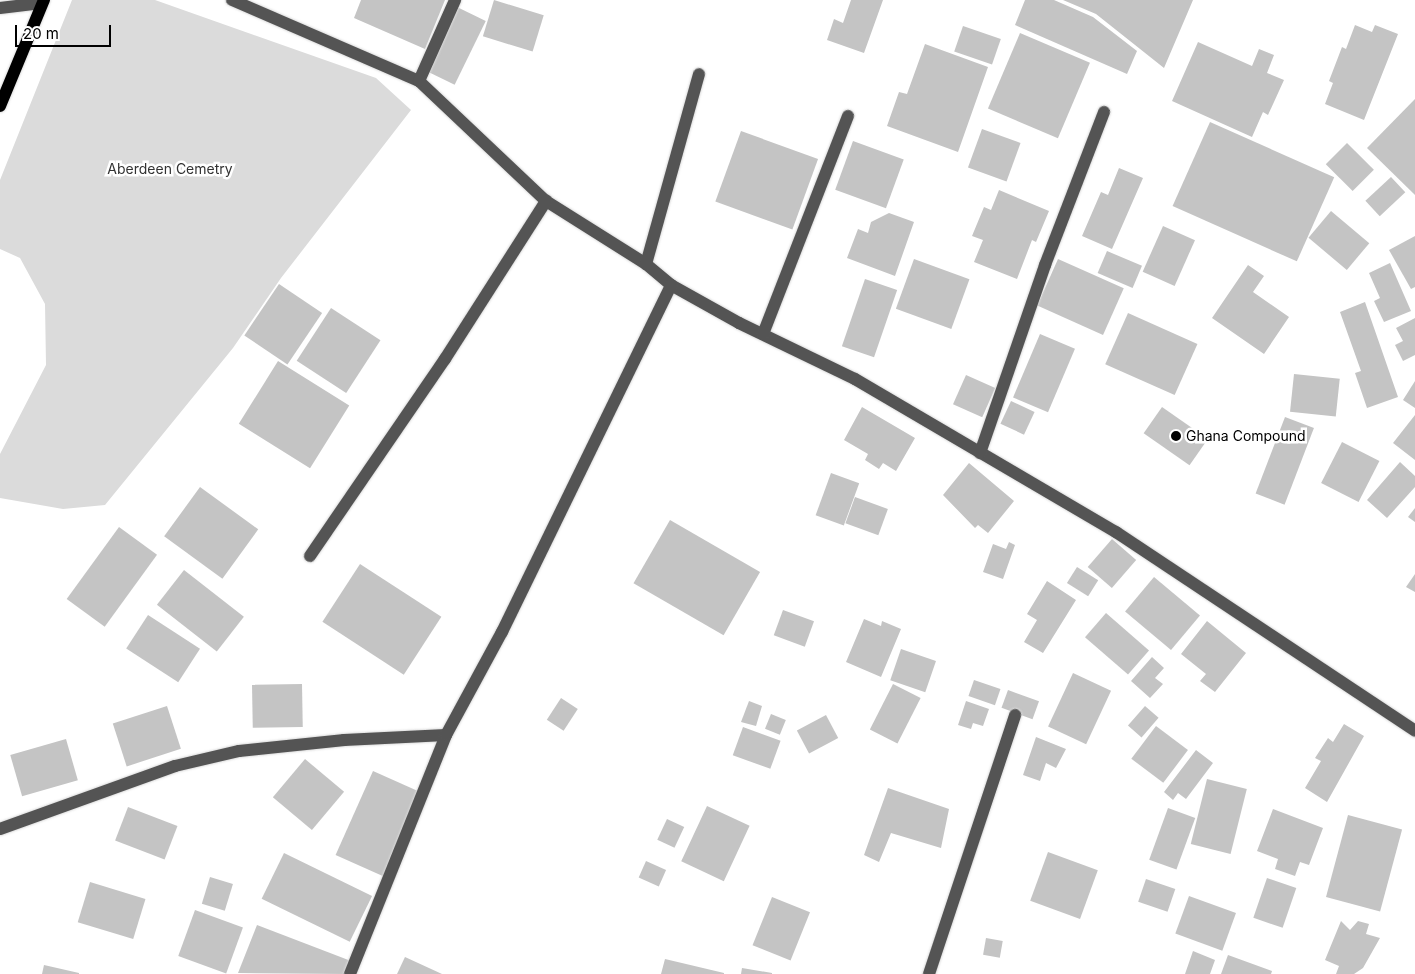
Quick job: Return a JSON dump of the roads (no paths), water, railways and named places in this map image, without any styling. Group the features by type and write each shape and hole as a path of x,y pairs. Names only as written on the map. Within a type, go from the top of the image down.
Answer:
{"main road":[{"path":"0,106 43,2"}],"street":[{"path":"232,0 419,81 546,201 646,264 672,285 763,334 855,379 1116,532 1415,731"},
{"path":"419,81 455,0"},
{"path":"0,8 43,2"},
{"path":"646,264 699,74"},
{"path":"980,453 1045,265 1104,112"},
{"path":"763,334 848,116"},
{"path":"310,556 446,359 546,201"},
{"path":"350,974 446,735 502,632 672,285"},
{"path":"929,974 1015,715"},
{"path":"0,829 175,766 220,755 344,740 446,735"}],"place":[{"name":"Ghana Compound","path":"1176,436"}],"park label":[{"name":"Aberdeen Cemetry","path":"170,169"}]}
